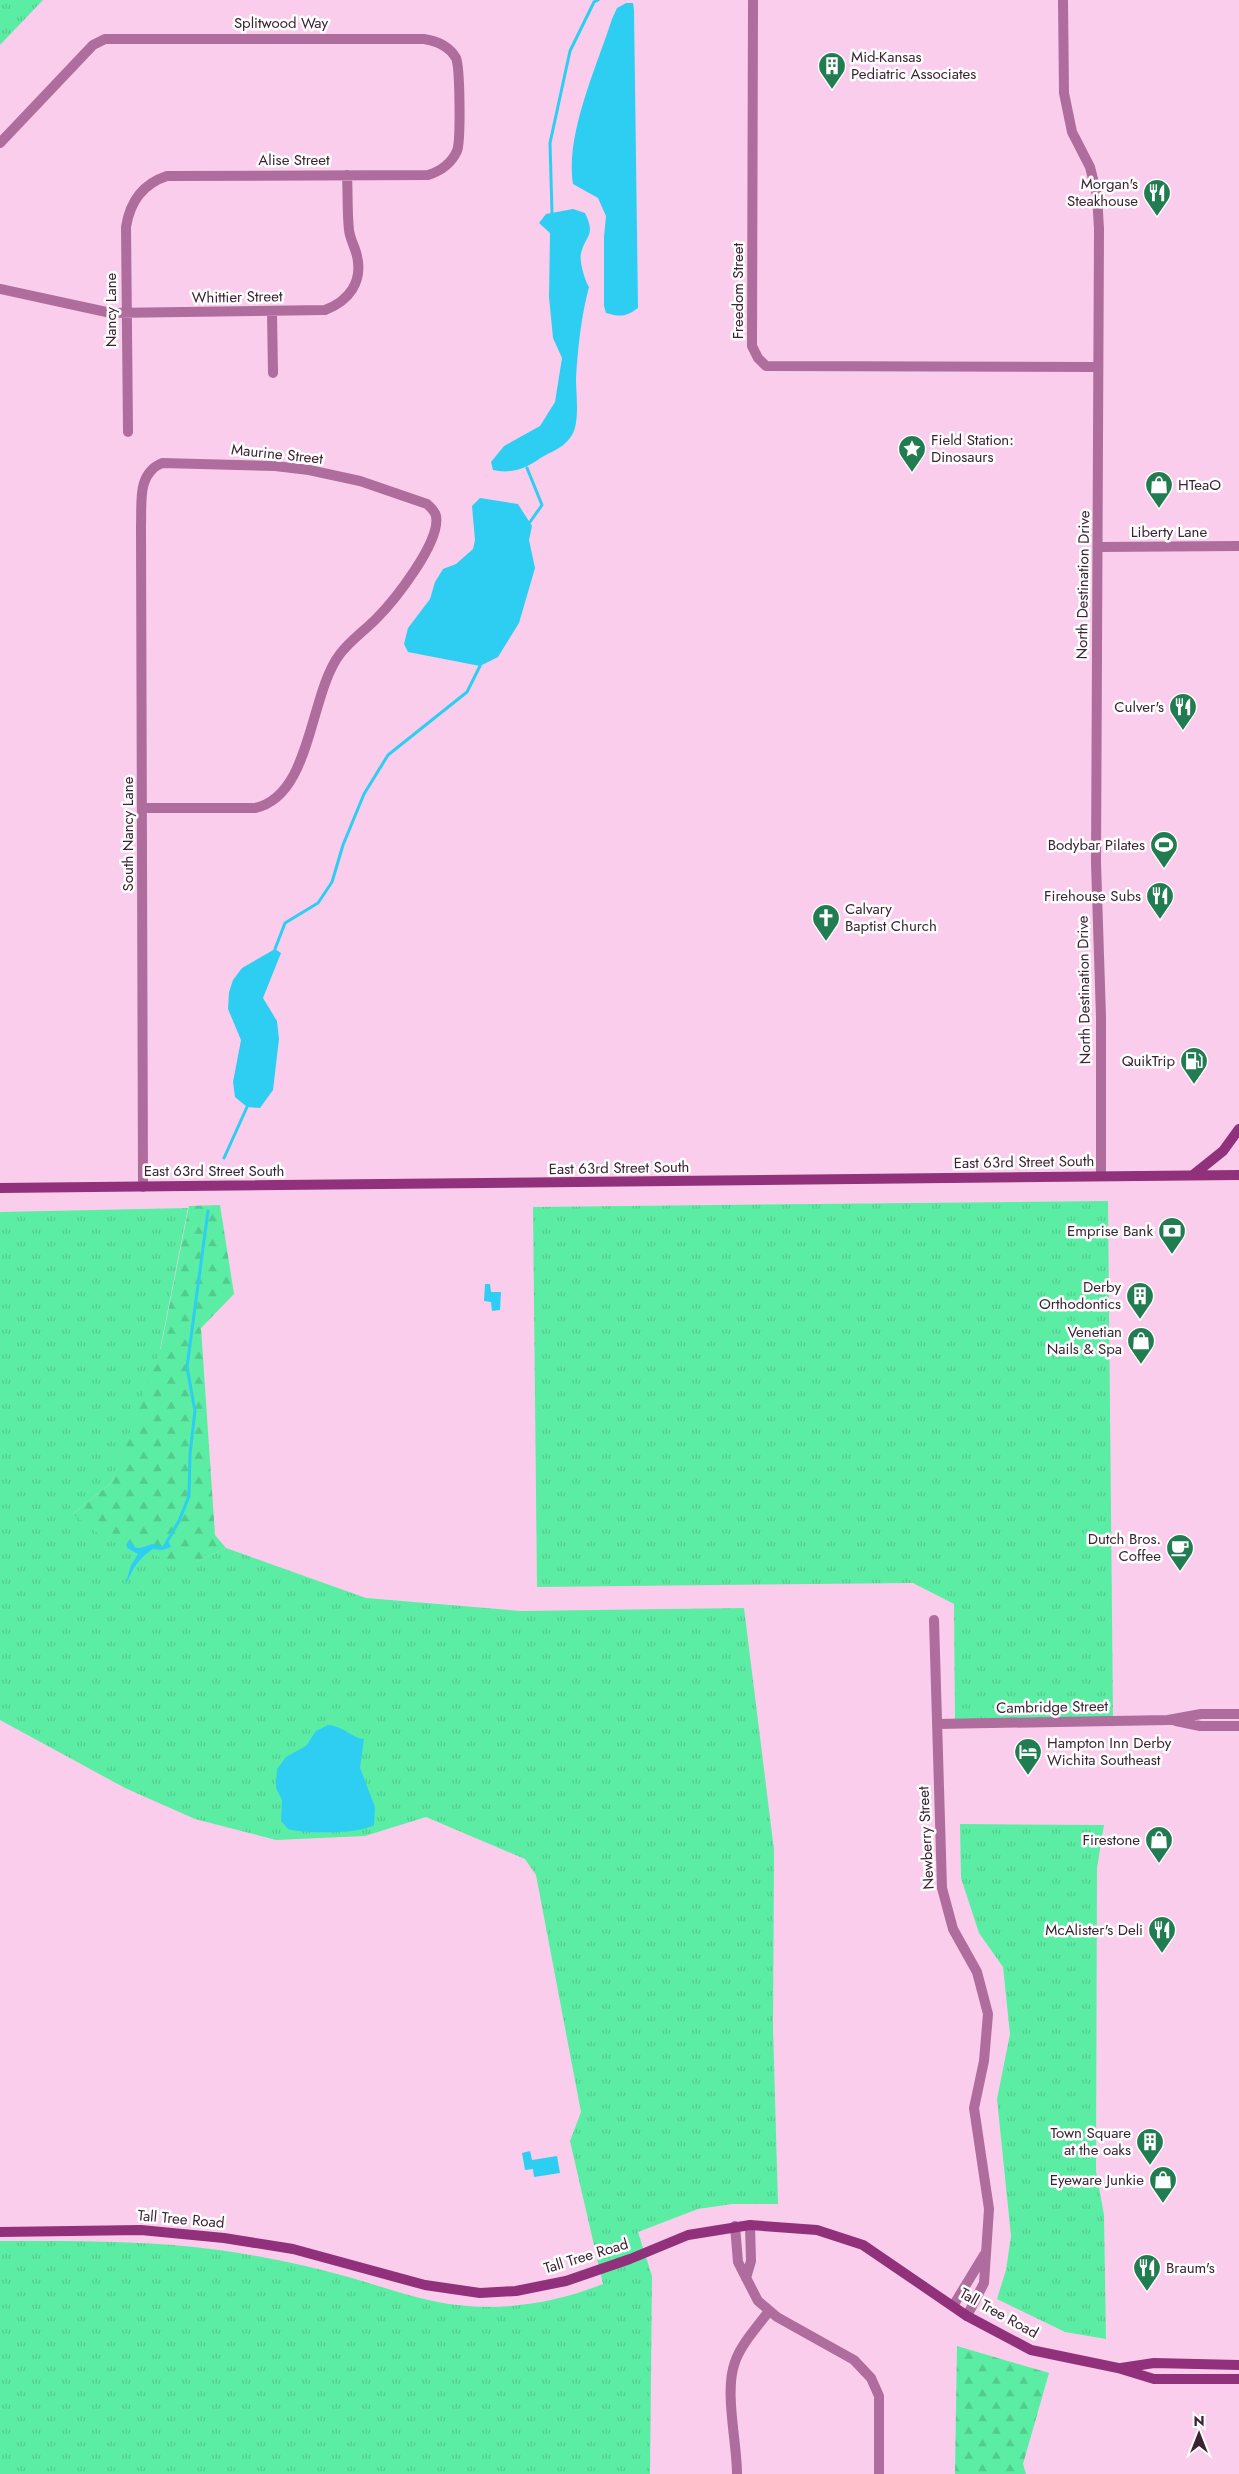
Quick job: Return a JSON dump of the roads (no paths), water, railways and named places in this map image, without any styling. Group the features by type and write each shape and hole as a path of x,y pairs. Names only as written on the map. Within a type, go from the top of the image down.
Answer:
{"street":[{"name":"Freedom Street","path":"753,0 752,346 758,358 766,366 1098,366"},
{"name":"North Destination Drive","path":"1063,0 1064,93 1072,132 1090,167 1097,195 1099,547 1096,863 1101,1017 1101,1176"},
{"name":"Splitwood Way","path":"0,143 93,45 105,39 395,37 437,41 452,53 458,66 459,136 456,152 449,163"},
{"name":"Alise Street","path":"140,192 154,181 167,176 428,175 449,163"},
{"name":"Whittier Street","path":"0,289 101,312 272,312 325,310 343,300 355,287 359,271 349,228 347,175"},
{"name":"Nancy Lane","path":"128,432 126,227 131,206 140,192"},
{"path":"272,312 273,374"},
{"name":"Maurine Street","path":"143,482 149,471 162,463 275,466 309,470 360,481 427,504 436,515 435,530 408,580 376,619 346,647 332,666 295,771 280,796 272,802 255,808 143,808"},
{"name":"South Nancy Lane","path":"142,1187 143,482"},
{"name":"Liberty Lane","path":"1099,547 1239,546"},
{"path":"1193,1175 1223,1151 1239,1129"},
{"name":"East 63rd Street South","path":"0,1188 1239,1175"},
{"name":"Newberry Street","path":"934,1620 942,1888 953,1929 977,1972 988,2014 984,2061 974,2108 989,2209 984,2283 967,2316"},
{"name":"Cambridge Street","path":"937,1724 1168,1720 1200,1714 1239,1714"},
{"name":"Cambridge Street","path":"1168,1720 1200,1726 1239,1726"},
{"path":"746,2278 751,2262 750,2225"},
{"name":"Tall Tree Road","path":"0,2232 141,2230 224,2238 293,2249 425,2285 480,2292 516,2291 566,2281 630,2259 688,2234 750,2225 817,2230 863,2245 967,2316 1031,2350 1118,2368 1154,2379 1239,2378"},
{"path":"735,2226 738,2262 758,2301 769,2311 854,2360 871,2378 879,2396 878,2474"},
{"name":"Newberry Street","path":"953,2306 986,2252"},
{"path":"737,2474 730,2393 733,2369 739,2354 769,2311"},
{"name":"Tall Tree Road","path":"1118,2368 1154,2363 1239,2365"}],"water":[{"path":"626,3 633,3 634,10 638,308 626,315 619,316 606,313 604,306 604,237 606,216 598,198 573,184 572,165 578,123 591,79 617,8"},
{"path":"573,209 585,213 590,226 589,235 581,253 583,271 589,287 579,343 576,378 576,423 572,435 561,447 528,466 511,471 493,470 491,462 504,446 540,426 555,402 562,358 553,338 549,297 550,233 539,223 546,214"},
{"path":"480,498 518,504 532,526 529,540 535,568 519,623 498,657 480,666 408,652 404,644 408,628 430,599 435,582 443,569 456,564 473,549 475,540 472,506"},
{"path":"275,949 281,953 263,998 277,1021 279,1039 273,1090 260,1108 247,1107 235,1097 233,1082 241,1040 228,1009 229,992 233,980 242,968"},
{"path":"485,1284 490,1284 491,1292 501,1292 500,1310 492,1311 491,1302 484,1301"},
{"path":"167,1539 171,1547 162,1550 153,1549 143,1557 136,1565 125,1586 131,1565 138,1554 127,1548 128,1541 138,1548 154,1544 164,1547"},
{"path":"328,1725 364,1739 360,1768 375,1807 374,1825 345,1832 306,1832 288,1829 281,1821 282,1800 276,1788 277,1769 286,1757 306,1746 316,1731"},
{"path":"530,2151 532,2160 557,2156 560,2173 534,2177 533,2169 525,2170 522,2153"}],"waterway":[{"path":"552,213 550,143 570,51 594,2 598,0"},
{"path":"527,468 542,505 530,522"},
{"path":"275,949 285,923 318,903 332,882 343,845 364,794 388,755 467,692 480,666"},
{"path":"224,1158 247,1107"},
{"path":"164,1547 179,1521 189,1496 190,1454 195,1411 187,1367 208,1211"}],"place":[{"name":"Mid-Kansas Pediatric Associates","path":"832,90"},
{"name":"Morgan's Steakhouse","path":"1157,217"},
{"name":"Field Station: Dinosaurs","path":"912,473"},
{"name":"HTeaO","path":"1159,509"},
{"name":"Culver's","path":"1183,731"},
{"name":"Bodybar Pilates","path":"1164,869"},
{"name":"Firehouse Subs","path":"1160,920"},
{"name":"Calvary Baptist Church","path":"826,942"},
{"name":"QuikTrip","path":"1194,1085"},
{"name":"Emprise Bank","path":"1172,1255"},
{"name":"Derby Orthodontics","path":"1140,1320"},
{"name":"Venetian Nails & Spa","path":"1141,1365"},
{"name":"Dutch Bros. Coffee","path":"1180,1572"},
{"name":"Hampton Inn Derby Wichita Southeast","path":"1028,1776"},
{"name":"Firestone","path":"1159,1864"},
{"name":"McAlister's Deli","path":"1162,1954"},
{"name":"Town Square at the oaks","path":"1150,2166"},
{"name":"Eyeware Junkie","path":"1163,2204"},
{"name":"Braum's","path":"1147,2292"}]}
